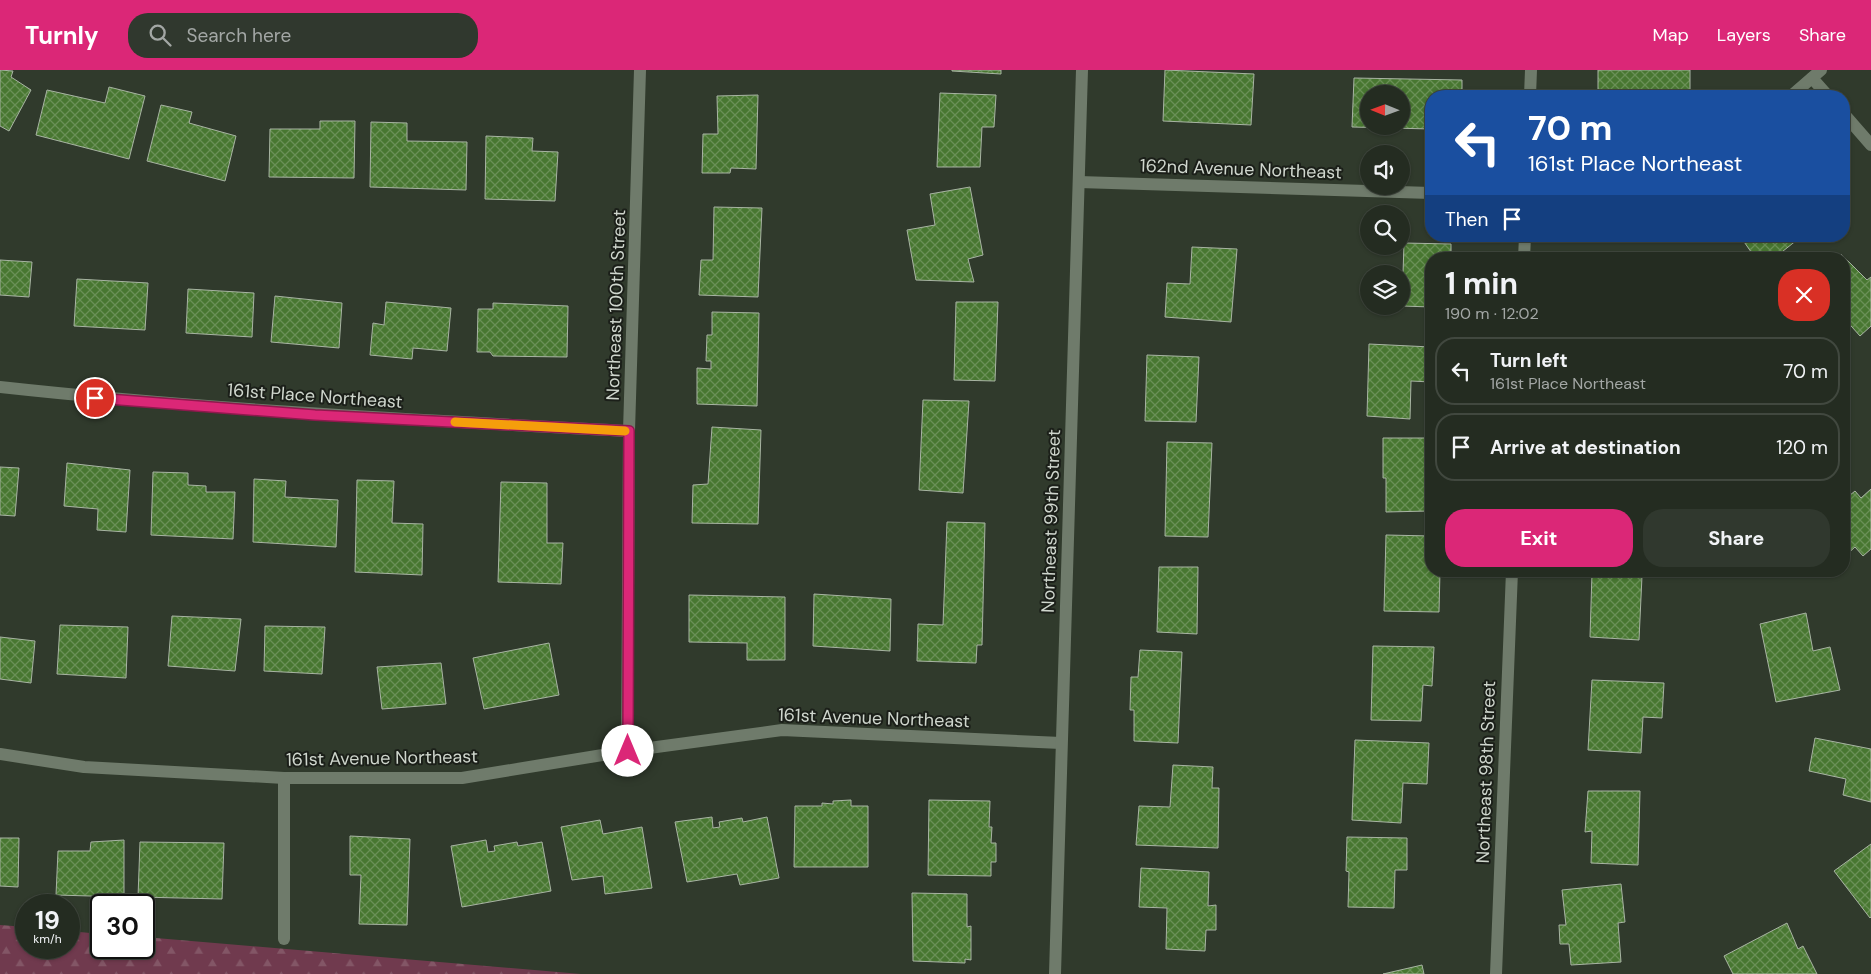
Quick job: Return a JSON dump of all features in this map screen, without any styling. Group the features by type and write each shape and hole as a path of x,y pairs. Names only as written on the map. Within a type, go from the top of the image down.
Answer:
{"street":[{"name":"Northeast 100th Street","path":"628,751 629,431 640,70"},
{"name":"Northeast 99th Street","path":"1055,974 1082,70"},
{"path":"1530,90 1531,70"},
{"path":"1798,90 1817,74 1825,90"},
{"path":"1850,121 1871,145"},
{"name":"162nd Avenue Northeast","path":"1079,182 1425,193"},
{"name":"161st Place Northeast","path":"0,387 114,400 315,415 629,431"},
{"name":"Northeast 98th Street","path":"1496,974 1512,577"},
{"name":"161st Avenue Northeast","path":"0,754 84,767 284,778 462,778 628,751 782,730 1061,743"},
{"path":"284,778 284,939"}],"green space":[{"path":"0,925 15,926 15,959 80,959 80,932 90,933 90,959 155,959 155,938 581,974 0,974"}],"building":[{"path":"0,70 13,71 11,77 31,90 9,131 0,126"},
{"path":"1001,70 1001,74 952,71"},
{"path":"1165,70 1254,74 1251,125 1163,121"},
{"path":"1598,70 1690,70 1690,90 1598,90"},
{"path":"1354,78 1462,80 1462,90 1425,90 1425,129 1410,128 1410,85 1360,85 1360,127 1352,127"},
{"path":"109,87 145,96 129,159 36,135 47,90 105,103"},
{"path":"940,93 996,95 994,127 982,127 980,167 937,167"},
{"path":"758,95 756,169 731,168 730,173 702,173 703,134 718,134 717,96"},
{"path":"161,105 192,112 189,123 236,136 225,181 147,161"},
{"path":"320,121 355,121 354,178 269,177 270,129 320,129"},
{"path":"371,122 407,123 407,141 467,142 466,190 370,187"},
{"path":"486,136 533,138 532,151 558,152 555,201 485,199"},
{"path":"970,187 983,255 968,259 974,282 916,280 907,230 935,225 930,194"},
{"path":"714,207 762,208 758,297 699,295 701,260 713,260"},
{"path":"1744,242 1794,242 1782,252 1751,252"},
{"path":"1410,243 1451,244 1451,252 1425,252 1425,307 1410,306 1410,265 1403,265 1404,255 1410,255"},
{"path":"1192,247 1237,249 1231,322 1165,317 1167,283 1190,284"},
{"path":"0,260 32,262 29,297 0,295"},
{"path":"1850,263 1867,280 1871,277 1871,326 1860,336 1850,325"},
{"path":"77,279 148,283 145,330 74,326"},
{"path":"188,289 254,293 252,337 186,333"},
{"path":"275,296 342,303 339,348 271,342"},
{"path":"386,302 451,308 447,351 413,348 412,359 370,355 373,323 384,325"},
{"path":"956,302 998,302 995,381 954,380"},
{"path":"493,303 568,306 567,357 493,356 490,352 477,352 478,309 493,309"},
{"path":"712,312 759,313 757,406 697,404 697,368 711,369 711,361 706,361 707,335 712,335"},
{"path":"1369,344 1425,347 1425,382 1411,381 1410,419 1367,416"},
{"path":"1147,355 1199,357 1196,422 1145,421"},
{"path":"923,400 969,401 963,493 919,490"},
{"path":"712,427 761,430 758,524 692,523 693,485 708,484"},
{"path":"1383,438 1425,438 1425,511 1386,512 1386,478 1383,478"},
{"path":"1167,442 1212,443 1208,537 1165,536"},
{"path":"67,463 130,470 126,532 97,530 98,509 64,506"},
{"path":"0,467 19,468 15,516 0,515"},
{"path":"153,472 188,473 188,485 206,486 206,492 235,492 233,539 151,535"},
{"path":"254,479 286,481 285,497 338,500 336,547 253,542"},
{"path":"357,480 394,481 392,523 423,524 422,575 355,572"},
{"path":"501,482 547,483 547,543 563,543 561,584 498,582"},
{"path":"1871,489 1871,549 1863,556 1855,547 1850,552 1850,495 1855,491 1861,498"},
{"path":"947,522 985,523 982,645 977,645 976,663 917,661 918,624 943,625"},
{"path":"1386,535 1425,536 1425,577 1440,577 1439,612 1384,611"},
{"path":"1159,567 1198,567 1197,634 1157,632"},
{"path":"1592,577 1642,577 1639,640 1590,637"},
{"path":"814,594 891,599 890,651 813,646"},
{"path":"689,595 785,597 785,660 747,660 747,643 689,642"},
{"path":"1806,613 1813,651 1830,647 1840,690 1776,702 1760,624"},
{"path":"172,616 241,619 235,671 168,666"},
{"path":"60,625 128,627 126,678 57,674"},
{"path":"265,626 325,627 322,674 264,671"},
{"path":"0,637 35,641 31,683 0,679"},
{"path":"549,643 559,695 484,709 473,658"},
{"path":"1373,646 1434,647 1432,686 1423,685 1421,721 1371,720"},
{"path":"1140,650 1182,652 1178,743 1134,741 1134,710 1130,710 1131,677 1138,677"},
{"path":"441,663 446,704 382,709 377,667"},
{"path":"1592,680 1664,683 1662,718 1643,717 1641,753 1588,750"},
{"path":"1815,738 1871,749 1871,802 1843,795 1846,779 1809,771"},
{"path":"1355,740 1429,743 1427,784 1403,783 1401,823 1352,820"},
{"path":"1173,765 1213,767 1212,788 1219,788 1218,848 1136,845 1139,806 1170,807"},
{"path":"1588,791 1640,791 1638,865 1591,863 1592,831 1585,832"},
{"path":"851,800 851,806 868,806 868,867 794,867 795,806 822,806 822,803 833,804 833,801"},
{"path":"929,800 990,801 989,827 992,827 991,843 996,843 996,862 991,862 991,876 928,875"},
{"path":"712,817 713,828 720,827 719,822 742,818 743,822 767,817 779,878 740,885 737,874 687,882 675,822"},
{"path":"600,820 603,834 642,827 652,888 605,894 603,876 572,880 561,827"},
{"path":"350,836 410,839 407,925 359,924 361,875 350,875"},
{"path":"1347,837 1407,838 1407,870 1395,870 1394,908 1348,907"},
{"path":"0,838 19,838 18,887 0,886"},
{"path":"124,840 124,894 90,894 90,896 56,894 58,851 90,851 91,842"},
{"path":"486,840 488,852 495,851 494,846 517,842 518,846 542,842 551,891 462,907 451,846"},
{"path":"140,842 224,843 222,899 155,897 155,894 138,894"},
{"path":"1871,844 1871,917 1870,918 1834,871"},
{"path":"1141,868 1209,872 1208,906 1216,905 1216,930 1206,930 1205,951 1166,949 1167,908 1139,907"},
{"path":"1621,884 1625,922 1618,923 1621,962 1571,965 1569,944 1560,944 1559,925 1566,925 1562,890"},
{"path":"912,893 967,894 967,927 971,926 971,960 965,959 965,963 913,961"},
{"path":"1787,923 1798,949 1803,946 1817,974 1733,974 1724,956"},
{"path":"1422,965 1424,974 1383,974"}],"slow traffic":[{"path":"455,422 625,431"}],"route":[{"path":"95,398 315,415 629,431 628,751"}]}
